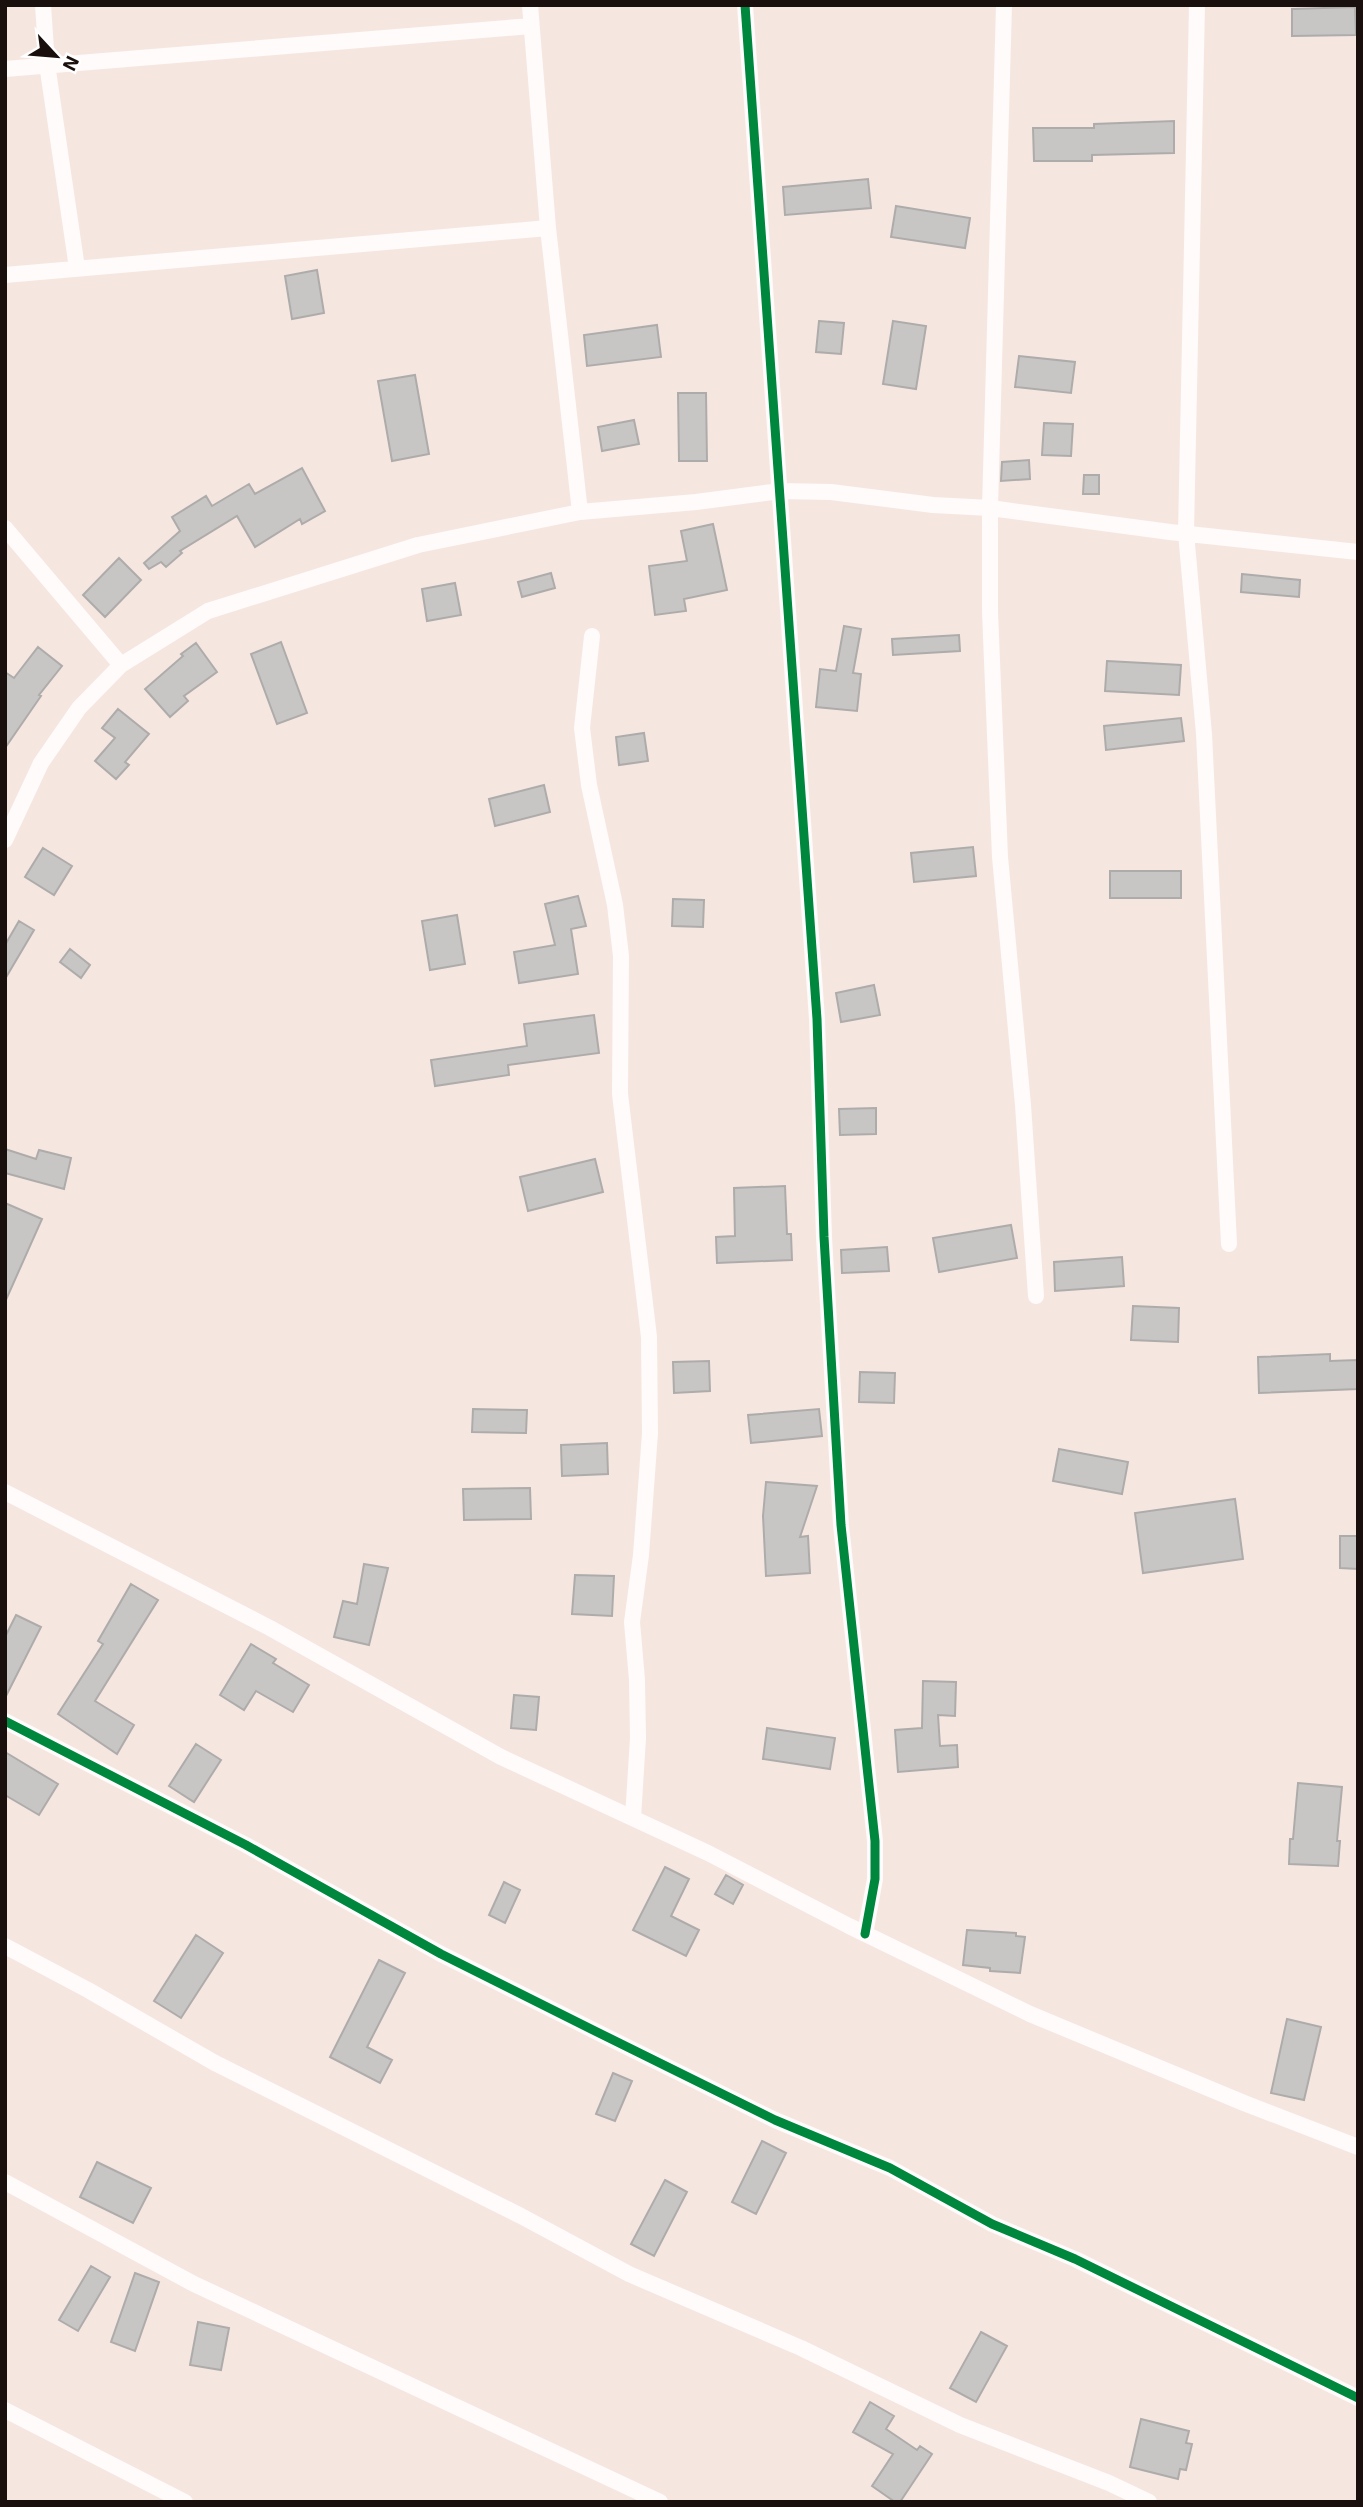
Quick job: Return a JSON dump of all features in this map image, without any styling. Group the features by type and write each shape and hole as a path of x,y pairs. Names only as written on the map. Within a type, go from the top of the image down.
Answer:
{"street":[{"path":"43,5 47,64 77,268"},
{"path":"530,5 548,228 580,512"},
{"path":"744,5 817,1018 824,1237 841,1525 875,1841 874,1879 865,1934"},
{"path":"1004,5 990,508 990,612 1000,857 1023,1105 1036,1296"},
{"path":"1197,5 1186,533 1204,734 1229,1244"},
{"path":"5,69 531,26"},
{"path":"5,275 548,228"},
{"path":"5,840 41,764 79,708 121,665 208,611 418,545 580,512 696,502 780,491 831,492 933,505 990,508 1358,552"},
{"path":"5,528 121,665"},
{"path":"592,636 582,728 589,785 615,905 621,956 620,1094 649,1337 650,1433 641,1555 632,1622 638,1727 633,1818"},
{"path":"5,1492 271,1628 501,1757 708,1853 865,1934 1030,2014 1244,2104 1358,2147"},
{"path":"5,1721 246,1845 440,1954 775,2120 890,2168 992,2224 1075,2259 1358,2398"},
{"path":"5,1946 215,2063 521,2216 629,2274 801,2348 960,2425 1109,2483 1149,2502"},
{"path":"5,2182 194,2284 660,2502"},
{"path":"5,2410 185,2502"}],"building":[{"path":"1355,7 1356,35 1292,36 1292,9"},
{"path":"1174,121 1174,153 1092,155 1092,161 1034,161 1033,128 1094,128 1094,124"},
{"path":"868,179 871,208 785,215 783,187"},
{"path":"896,206 970,218 965,248 891,237"},
{"path":"317,270 324,313 292,319 285,276"},
{"path":"819,321 844,323 841,354 816,352"},
{"path":"893,321 926,326 916,389 883,384"},
{"path":"657,325 661,357 587,366 584,335"},
{"path":"1019,356 1075,362 1071,393 1015,387"},
{"path":"415,375 429,454 392,461 378,381"},
{"path":"678,393 706,393 707,461 679,461"},
{"path":"634,420 639,444 602,451 598,427"},
{"path":"1044,423 1073,424 1071,456 1042,455"},
{"path":"1029,460 1030,479 1001,481 1002,462"},
{"path":"302,468 325,511 302,524 300,519 255,547 237,516 180,551 182,553 166,567 161,562 149,569 144,563 180,531 172,517 206,496 212,506 249,484 255,494"},
{"path":"1084,475 1099,475 1099,494 1083,494"},
{"path":"713,524 727,590 684,599 686,611 655,615 649,566 687,561 681,531"},
{"path":"119,558 141,580 105,617 83,595"},
{"path":"551,573 555,588 522,597 518,582"},
{"path":"1242,574 1300,580 1299,597 1241,592"},
{"path":"455,583 461,615 427,621 422,589"},
{"path":"844,626 861,629 853,673 861,674 857,711 816,707 820,669 836,671"},
{"path":"959,635 960,651 893,655 892,639"},
{"path":"281,642 307,713 277,724 251,654"},
{"path":"196,643 217,672 184,696 188,701 170,717 145,689"},
{"path":"38,647 62,666 39,695 41,696 5,748 5,672 14,678"},
{"path":"1107,661 1181,665 1179,695 1105,691"},
{"path":"118,709 149,734 125,762 129,765 116,779 95,761 115,738 102,728"},
{"path":"1181,718 1184,741 1106,750 1104,726"},
{"path":"644,733 648,761 619,765 616,737"},
{"path":"544,785 550,812 495,826 489,799"},
{"path":"973,847 976,876 914,882 911,853"},
{"path":"43,848 72,866 54,895 25,877"},
{"path":"1110,871 1181,871 1181,898 1110,898"},
{"path":"578,896 586,926 571,929 578,974 519,983 514,952 555,945 545,904"},
{"path":"673,899 704,900 703,927 672,926"},
{"path":"457,915 465,964 430,970 422,921"},
{"path":"19,921 34,930 5,979 5,945"},
{"path":"70,949 90,965 81,978 60,962"},
{"path":"874,985 880,1015 841,1022 836,993"},
{"path":"594,1015 599,1053 508,1065 509,1075 435,1086 431,1060 527,1046 524,1024"},
{"path":"876,1108 876,1134 840,1135 839,1109"},
{"path":"5,1149 36,1159 39,1150 71,1158 64,1189 5,1173"},
{"path":"595,1159 603,1192 528,1211 520,1177"},
{"path":"785,1186 787,1234 791,1234 792,1260 717,1263 716,1237 735,1236 734,1188"},
{"path":"5,1203 42,1219 5,1302"},
{"path":"1011,1225 1017,1258 939,1272 933,1238"},
{"path":"887,1247 889,1271 842,1273 841,1250"},
{"path":"1122,1257 1124,1286 1055,1291 1054,1262"},
{"path":"1133,1306 1179,1308 1178,1342 1131,1340"},
{"path":"1330,1354 1330,1361 1358,1360 1358,1389 1259,1393 1258,1357"},
{"path":"709,1361 710,1391 674,1393 673,1362"},
{"path":"860,1372 895,1373 894,1403 859,1402"},
{"path":"473,1409 527,1410 526,1433 472,1432"},
{"path":"819,1409 822,1436 751,1443 748,1415"},
{"path":"607,1443 608,1474 562,1476 561,1445"},
{"path":"1059,1449 1128,1462 1122,1494 1053,1481"},
{"path":"766,1482 817,1486 800,1537 808,1536 810,1573 766,1576 763,1516"},
{"path":"530,1488 531,1519 464,1520 463,1489"},
{"path":"1235,1499 1243,1559 1143,1573 1135,1513"},
{"path":"1340,1536 1358,1536 1358,1569 1340,1568"},
{"path":"364,1564 388,1568 369,1645 334,1637 343,1601 357,1604"},
{"path":"575,1575 614,1576 612,1616 572,1614"},
{"path":"131,1584 158,1600 95,1701 134,1725 117,1754 58,1714 103,1644 98,1641"},
{"path":"16,1615 41,1627 5,1698 5,1637"},
{"path":"251,1644 276,1659 273,1663 309,1685 293,1712 256,1691 244,1710 220,1695"},
{"path":"923,1681 956,1682 955,1716 938,1715 940,1746 957,1745 958,1767 898,1772 895,1730 922,1728"},
{"path":"514,1695 539,1697 536,1730 511,1728"},
{"path":"767,1728 835,1738 830,1769 763,1759"},
{"path":"196,1744 221,1760 194,1802 169,1786"},
{"path":"5,1752 58,1784 39,1815 5,1795"},
{"path":"1298,1783 1342,1787 1337,1841 1340,1841 1338,1866 1289,1864"},
{"path":"665,1867 689,1879 671,1916 699,1930 686,1956 633,1930"},
{"path":"726,1875 743,1885 733,1904 715,1894"},
{"path":"504,1882 520,1890 505,1923 489,1915"},
{"path":"967,1930 1016,1933 1016,1936 1025,1937 1020,1973 990,1971 990,1968 963,1965"},
{"path":"196,1935 223,1953 181,2018 154,2001"},
{"path":"379,1960 405,1973 367,2047 392,2060 380,2083 330,2057"},
{"path":"1287,2019 1321,2027 1304,2100 1271,2093"},
{"path":"613,2073 632,2081 615,2121 596,2114"},
{"path":"762,2141 786,2153 756,2214 732,2202"},
{"path":"97,2162 151,2188 133,2223 80,2197"},
{"path":"665,2180 687,2192 654,2256 631,2244"},
{"path":"91,2266 110,2277 78,2331 59,2320"},
{"path":"135,2273 159,2282 135,2351 111,2342"},
{"path":"198,2322 229,2328 221,2370 190,2365"},
{"path":"981,2332 1007,2346 976,2402 950,2388"},
{"path":"870,2402 894,2416 886,2429 917,2450 920,2446 932,2454 900,2502 895,2502 872,2486 893,2454 853,2432"},
{"path":"1141,2419 1189,2431 1186,2443 1192,2444 1186,2470 1180,2469 1178,2479 1130,2467"}],"cycle path":[{"path":"745,5 817,1019 824,1237 841,1525 875,1841 875,1879 865,1934"},
{"path":"5,1721 246,1845 441,1954 775,2120 890,2168 992,2224 1075,2259 1358,2398"}]}
